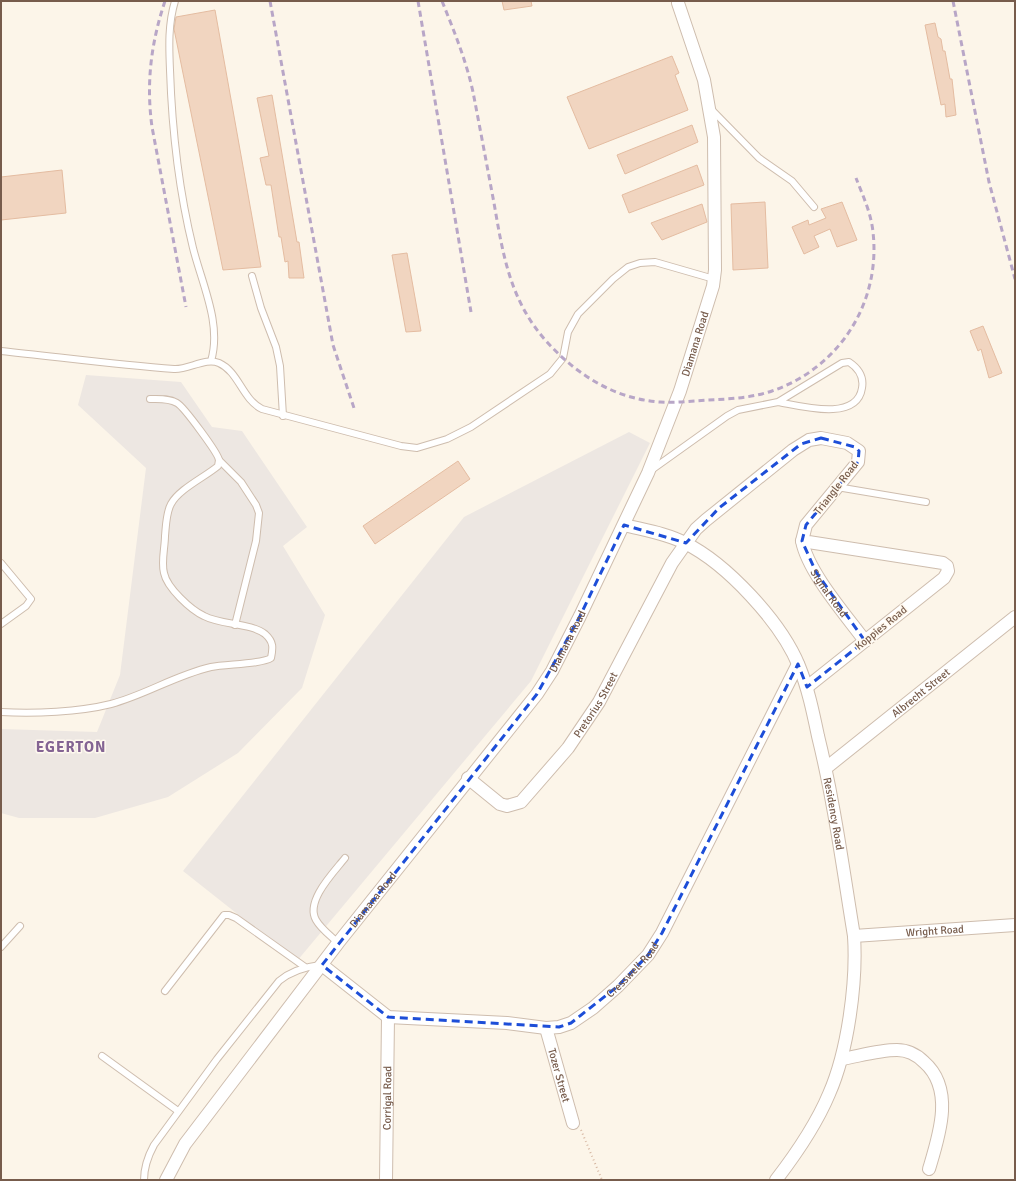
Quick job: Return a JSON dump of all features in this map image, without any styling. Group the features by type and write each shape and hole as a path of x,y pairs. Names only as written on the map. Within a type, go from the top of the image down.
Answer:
{"street":[{"name":"Diamana Road","path":"166,1180 186,1144 338,943 468,778 537,694 552,671 648,473 680,391 709,302 716,270 714,137 704,80 678,3"},
{"name":"Triangle Road","path":"686,543 696,529 719,508 793,450 809,440 822,438 847,443 859,451 858,462 806,525 802,540"},
{"name":"Residency Road","path":"624,525 674,538 686,543 713,561 742,587 775,623 798,664 807,687 826,768 854,936 855,959 853,989 842,1059 829,1094 810,1130 776,1180"},
{"name":"Koppies Road","path":"802,540 942,563 947,566 948,571 944,578 807,687"},
{"name":"Signal Road","path":"802,540 804,551 816,572 865,641"},
{"name":"Pretorius Street","path":"468,778 500,804 507,806 521,802 534,789 568,748 599,702 657,589 686,543"},
{"name":"Albrecht Street","path":"826,768 1015,617"},
{"name":"Cresswell Road","path":"388,1017 559,1028 571,1023 593,1008 618,986 648,955 662,933 798,664"},
{"name":"Wright Road","path":"854,936 1015,925"},
{"path":"322,965 388,1017"},
{"name":"Corrigal Road","path":"386,1180 388,1017"},
{"name":"Tozer Street","path":"546,1028 573,1123"},
{"path":"842,1059 897,1050 910,1052 927,1064 939,1083 942,1098 939,1135 929,1169"}],"lane":[{"path":"175,1 169,33 171,98 185,211 212,317 215,348 211,361"},
{"path":"709,107 759,158 792,180 814,207"},
{"path":"1,351 176,369 211,361 219,363 232,374 254,405 283,416 401,446 417,448 430,446 471,427 550,374 563,358 568,332 578,314 613,279 628,267 640,263 655,262 714,279"},
{"path":"252,276 276,347 280,366 283,416"},
{"path":"648,473 727,416 749,407 778,402 823,409 842,408 853,404 861,396 863,382 856,367 849,362 842,363 778,402"},
{"path":"150,399 177,402 190,416 216,453 219,460 244,487 256,505 258,513 256,540 235,625"},
{"path":"1,712 79,710 111,704 210,668 242,662 265,662 271,658 273,648 272,641 264,633 212,620 195,611 180,598 166,579 163,572 167,518 171,504 185,490 218,466 219,460"},
{"path":"837,487 926,502"},
{"path":"1,563 31,599 26,606 1,624"},
{"path":"338,943 316,919 313,906 316,897 346,858"},
{"path":"164,991 224,915 229,915 236,918 305,967"},
{"path":"1,947 20,926"},
{"path":"144,1180 144,1170 148,1156 178,1111 279,981 286,975 305,967 322,965"},
{"path":"102,1056 178,1111"}],"path":[{"path":"573,1123 580,1129 602,1180"}],"highlighted area":[{"path":"821,438 855,447 859,451 858,462 806,525 802,541 816,572 865,641 807,687 798,664 662,933 648,955 618,986 571,1023 559,1027 388,1017 322,965 537,694 580,616 624,525 686,543 719,508 801,444"}],"shaded area":[{"path":"86,375 181,382 212,427 242,431 307,527 283,546 325,615 302,688 238,753 168,797 95,818 19,818 1,813 1,729 97,732 120,675 146,468 78,405"},
{"path":"629,432 650,443 531,681 297,961 183,871 464,517"}],"building":[{"path":"502,1 531,1 532,6 504,10"},
{"path":"215,10 261,267 223,270 174,29 176,17"},
{"path":"935,23 938,37 941,39 943,51 945,51 950,79 952,79 956,115 946,117 945,104 941,105 925,25"},
{"path":"672,56 679,73 675,75 688,110 589,149 567,97"},
{"path":"272,95 297,242 299,242 304,278 289,278 288,261 285,262 281,237 279,237 271,185 266,185 260,158 269,156 257,98"},
{"path":"692,125 698,142 625,174 617,155"},
{"path":"697,165 704,185 629,213 622,195"},
{"path":"62,170 66,213 1,220 1,177"},
{"path":"765,202 768,268 733,270 731,204"},
{"path":"842,202 857,240 837,247 830,229 814,236 819,247 804,254 792,227 808,220 809,225 826,218 821,209"},
{"path":"702,204 707,222 662,240 651,223"},
{"path":"407,253 421,331 406,332 392,255"},
{"path":"983,326 1002,373 989,378 981,349 978,351 970,331"},
{"path":"458,461 470,479 375,544 363,526"}],"railway":[{"path":"165,1 153,48 150,79 150,111 186,307"},
{"path":"270,1 333,345 354,408"},
{"path":"418,1 471,312"},
{"path":"442,1 467,68 476,106 501,241 516,294 534,326 547,342 584,375 612,390 643,400 660,402 740,398 772,391 796,380 817,366 836,349 851,330 862,307 870,284 874,258 873,232 869,211 856,178"},
{"path":"953,1 989,182 1015,279"}],"district":[{"name":"EGERTON","path":"71,747"}]}
